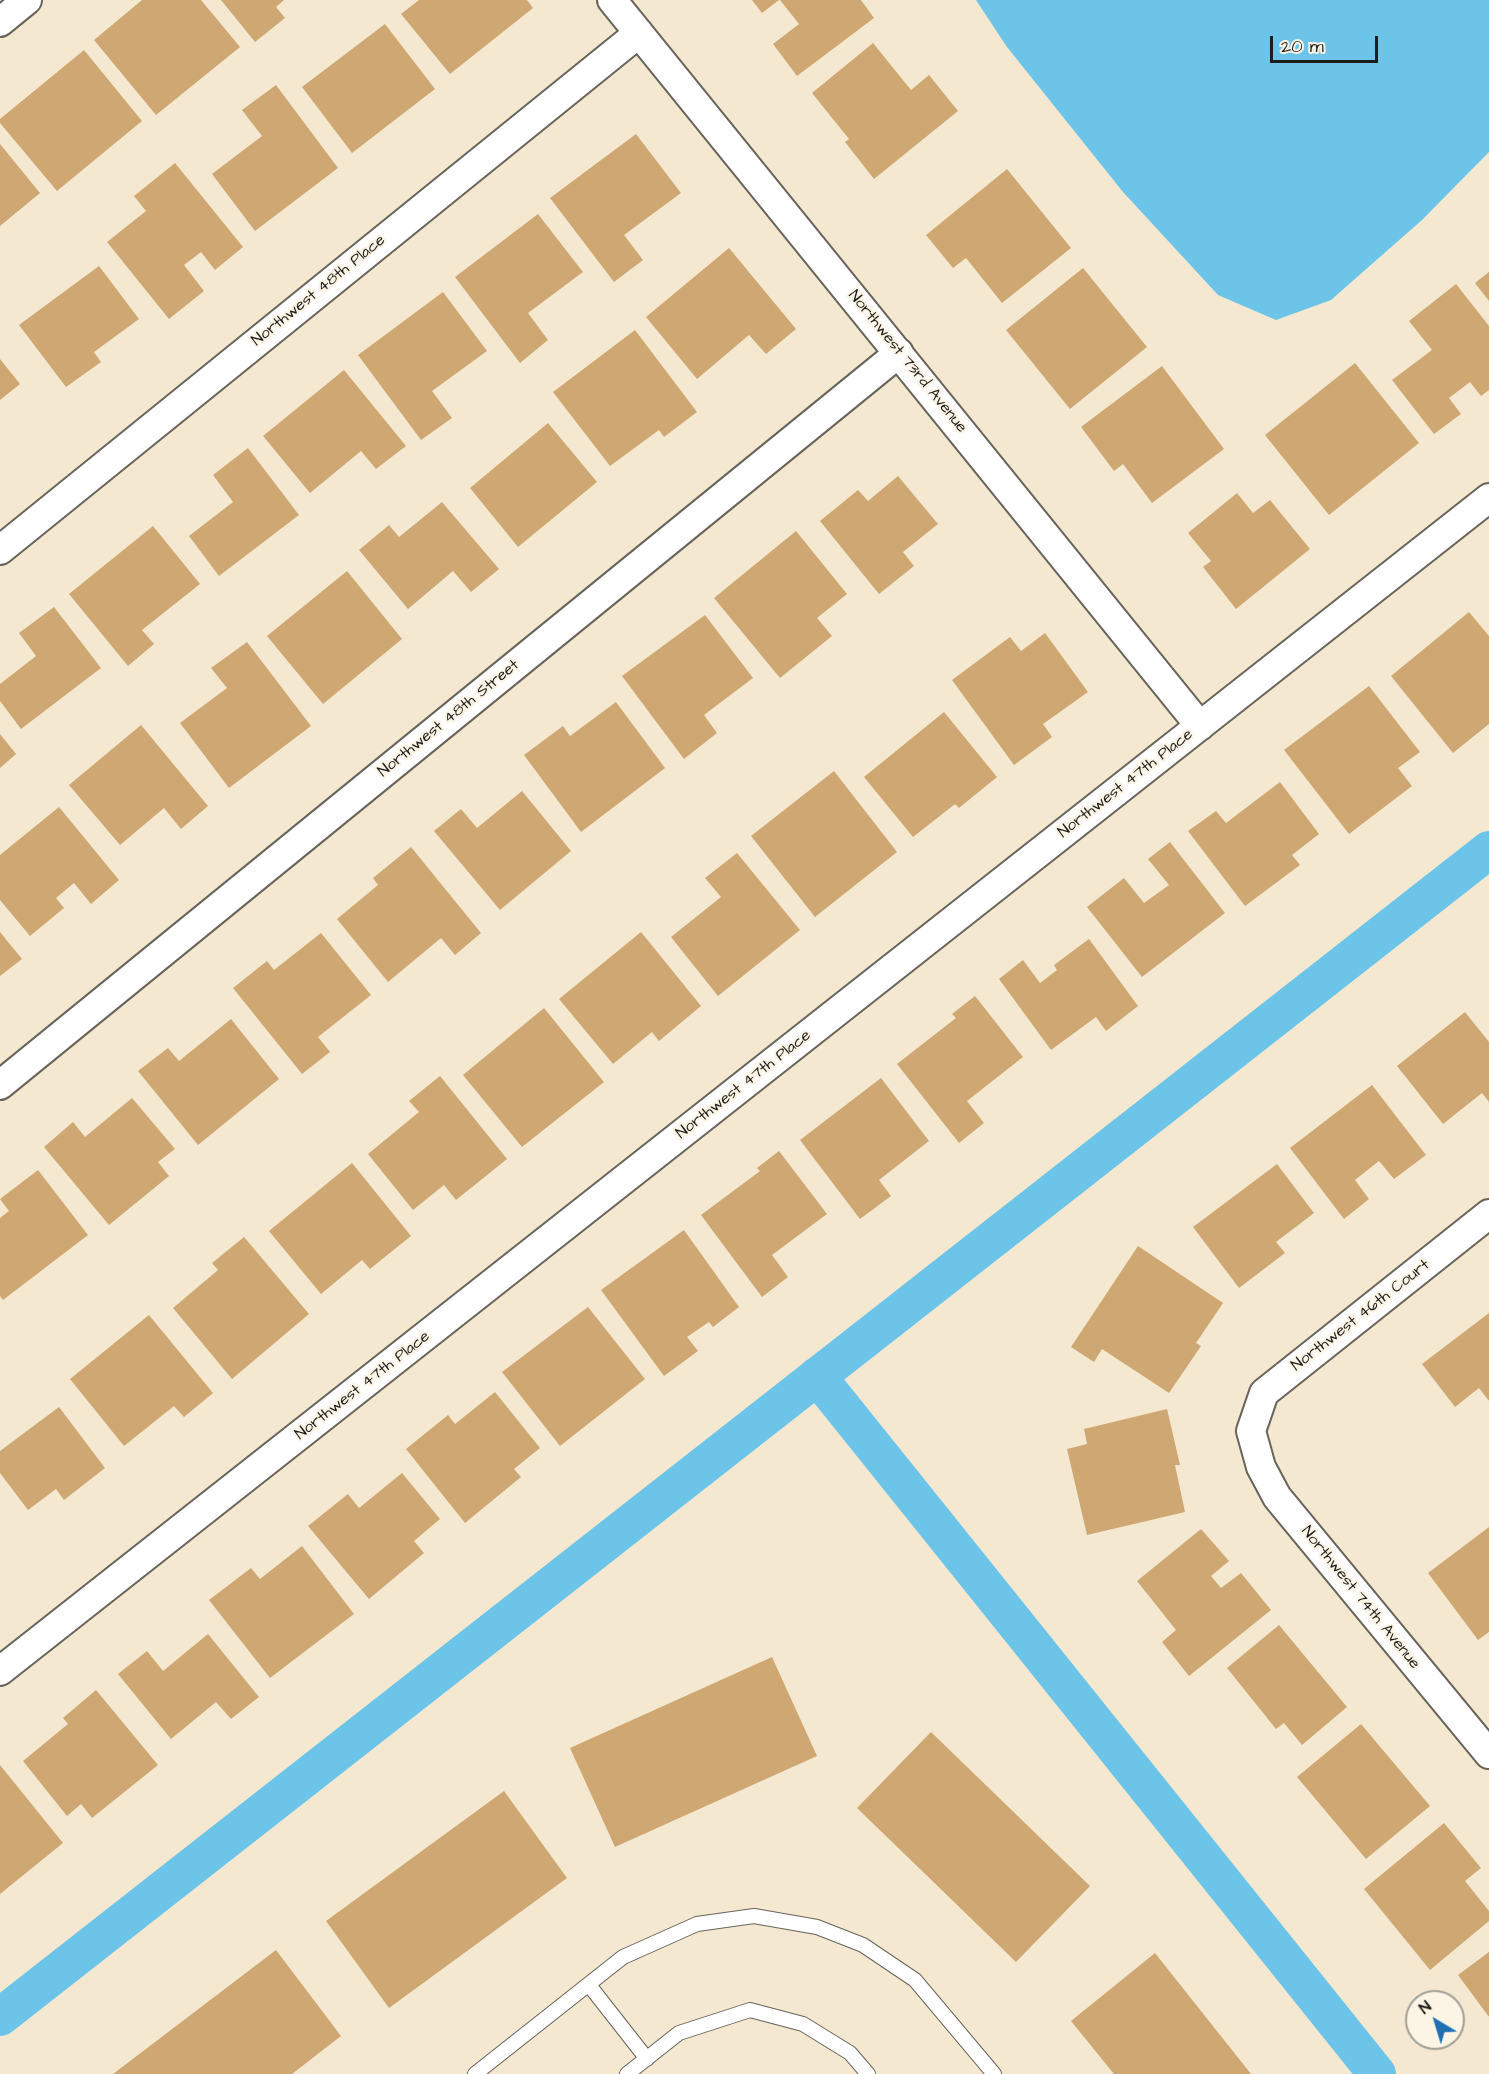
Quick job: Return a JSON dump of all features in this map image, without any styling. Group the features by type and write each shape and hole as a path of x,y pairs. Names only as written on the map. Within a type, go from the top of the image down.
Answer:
{"street":[{"path":"0,22 27,0"},
{"name":"Northwest 73rd Avenue","path":"612,0 1200,726"},
{"name":"Northwest 48th Place","path":"0,550 639,33"},
{"name":"Northwest 48th Street","path":"0,1085 899,353"},
{"name":"Northwest 47th Place","path":"0,1671 1489,498"},
{"name":"Northwest 46th Court","path":"1251,1431 1264,1394 1489,1214"},
{"name":"Northwest 74th Avenue","path":"1251,1431 1261,1467 1277,1497 1487,1748"}],"lane":[{"path":"475,2074 623,1958 697,1924 754,1916 818,1927 863,1945 915,1980 994,2074"},
{"path":"589,1985 647,2059"},
{"path":"627,2074 680,2033 750,2010 803,2024 850,2053 868,2074"}],"water":[{"path":"976,0 1489,0 1489,152 1422,220 1331,300 1276,320 1218,295 1123,192 1007,47"}],"building":[{"path":"142,0 201,0 240,47 156,115 94,40"},
{"path":"221,0 284,0 276,7 285,18 255,42"},
{"path":"419,0 527,0 533,8 450,74 401,14"},
{"path":"752,0 779,0 762,13"},
{"path":"780,0 861,0 874,18 797,76 773,44 799,24"},
{"path":"385,24 435,89 352,153 302,87"},
{"path":"873,43 911,90 929,75 958,111 874,179 845,142 849,139 812,93"},
{"path":"84,50 142,121 57,191 0,123 0,119"},
{"path":"276,85 338,168 255,231 212,174 262,136 242,110"},
{"path":"636,134 681,193 624,235 643,260 614,282 550,198"},
{"path":"0,144 40,193 0,226"},
{"path":"175,163 243,247 215,270 201,252 184,265 204,291 169,319 107,242 146,211 134,196"},
{"path":"1007,169 1071,248 1002,303 966,258 953,268 926,235"},
{"path":"538,214 583,272 528,313 548,340 520,363 455,277"},
{"path":"729,248 796,329 766,354 749,335 697,379 646,317"},
{"path":"99,266 139,319 94,352 101,362 66,387 19,325"},
{"path":"1083,268 1147,347 1070,409 1006,330"},
{"path":"1489,272 1489,301 1475,283"},
{"path":"1456,284 1489,326 1489,390 1481,396 1470,382 1449,398 1461,414 1434,434 1392,380 1432,350 1409,321"},
{"path":"443,292 487,351 432,391 452,418 421,440 358,355"},
{"path":"635,330 697,412 664,437 659,430 610,466 553,392"},
{"path":"0,359 20,384 0,400"},
{"path":"1355,363 1419,443 1329,515 1265,435"},
{"path":"1162,366 1224,449 1152,503 1123,464 1114,471 1081,427"},
{"path":"344,370 406,446 376,469 361,451 310,493 263,436"},
{"path":"548,423 597,482 518,547 470,488"},
{"path":"248,448 299,515 219,576 189,536 233,502 213,475"},
{"path":"898,476 938,524 903,552 914,566 879,594 820,521 858,490 868,501"},
{"path":"1237,493 1253,513 1270,500 1310,549 1236,609 1203,567 1211,561 1188,533"},
{"path":"442,502 499,569 471,592 453,571 408,609 359,550 389,525 399,537"},
{"path":"153,526 200,584 142,630 154,644 128,666 69,594"},
{"path":"796,531 847,594 817,618 832,636 780,678 714,598"},
{"path":"347,571 402,639 323,704 267,636"},
{"path":"54,607 101,668 21,729 0,701 0,684 36,656 19,633"},
{"path":"1469,612 1489,636 1489,724 1453,753 1391,676"},
{"path":"705,615 753,678 704,715 717,733 684,759 622,676"},
{"path":"1045,633 1088,692 1043,724 1052,737 1014,765 952,680 1010,637 1021,651"},
{"path":"247,642 311,726 229,788 180,723 227,688 211,668"},
{"path":"1369,686 1420,752 1398,768 1412,786 1349,834 1284,750"},
{"path":"616,702 665,768 581,832 524,755 563,726 570,736"},
{"path":"944,712 997,777 959,808 955,804 913,837 864,777"},
{"path":"141,725 208,806 181,829 164,808 120,845 69,785"},
{"path":"0,734 16,754 0,768"},
{"path":"834,771 897,852 815,917 751,836"},
{"path":"1280,782 1319,834 1292,855 1300,865 1245,906 1188,831 1216,811 1226,823"},
{"path":"522,791 571,851 500,910 434,831 461,809 477,828"},
{"path":"59,807 119,880 91,904 74,883 56,898 64,908 30,936 0,900 0,855"},
{"path":"1170,842 1225,913 1142,977 1087,907 1124,878 1144,903 1169,885 1148,859"},
{"path":"411,847 481,933 455,955 441,938 388,982 337,919 378,885 373,878"},
{"path":"737,853 800,930 718,996 671,937 721,897 705,878"},
{"path":"0,932 22,959 0,976"},
{"path":"641,932 701,1006 659,1041 652,1032 613,1064 559,999"},
{"path":"321,933 371,995 318,1037 330,1052 302,1074 233,988 267,961 274,970"},
{"path":"1089,939 1138,1006 1106,1031 1096,1017 1051,1050 999,979 1023,960 1040,983 1057,970 1054,965"},
{"path":"975,996 1023,1057 967,1101 984,1123 959,1143 897,1064 956,1018 952,1014"},
{"path":"544,1008 604,1082 522,1147 463,1075"},
{"path":"1465,1012 1489,1042 1489,1102 1482,1093 1443,1124 1397,1066"},
{"path":"231,1019 279,1079 198,1145 138,1071 168,1048 179,1061"},
{"path":"440,1076 507,1159 456,1200 444,1185 413,1210 368,1154 419,1112 409,1101"},
{"path":"881,1078 929,1141 879,1180 891,1196 860,1219 800,1140"},
{"path":"1372,1085 1426,1155 1394,1179 1379,1161 1355,1180 1369,1199 1344,1219 1290,1148"},
{"path":"132,1098 175,1149 158,1162 169,1176 109,1225 44,1147 73,1122 85,1137"},
{"path":"779,1151 827,1214 772,1255 788,1277 762,1297 701,1215 760,1171 757,1168"},
{"path":"352,1163 411,1236 370,1269 362,1260 321,1294 269,1231"},
{"path":"1277,1164 1314,1213 1276,1242 1285,1253 1239,1288 1193,1227"},
{"path":"38,1170 88,1235 3,1300 0,1296 0,1218 9,1211 0,1199"},
{"path":"684,1230 739,1307 713,1327 709,1322 687,1337 698,1351 664,1376 601,1290"},
{"path":"244,1237 309,1314 232,1379 173,1308 218,1270 212,1263"},
{"path":"1138,1246 1223,1303 1196,1343 1201,1346 1169,1393 1102,1349 1094,1362 1071,1347"},
{"path":"588,1307 645,1379 560,1446 502,1372"},
{"path":"1489,1313 1489,1401 1479,1388 1455,1407 1422,1364"},
{"path":"149,1315 213,1393 184,1417 174,1406 124,1446 70,1379"},
{"path":"495,1392 540,1448 514,1469 521,1477 465,1523 406,1449 448,1415 455,1424"},
{"path":"59,1407 105,1468 64,1500 56,1489 28,1510 0,1473 0,1451"},
{"path":"1167,1409 1180,1465 1175,1465 1185,1512 1087,1535 1067,1449 1087,1444 1084,1429"},
{"path":"402,1473 440,1519 414,1541 424,1553 369,1599 308,1526 348,1494 359,1508"},
{"path":"1489,1527 1489,1632 1478,1640 1428,1573"},
{"path":"1201,1529 1229,1561 1211,1576 1221,1588 1241,1573 1271,1610 1189,1676 1162,1642 1176,1630 1137,1581"},
{"path":"302,1546 354,1614 270,1678 209,1600 251,1568 260,1579"},
{"path":"1279,1625 1347,1707 1302,1745 1284,1723 1276,1729 1227,1668"},
{"path":"208,1634 259,1697 231,1719 216,1702 171,1739 118,1674 147,1651 163,1671"},
{"path":"772,1657 817,1756 615,1847 570,1748"},
{"path":"96,1690 158,1765 92,1818 81,1804 67,1816 23,1761 68,1724 63,1718"},
{"path":"1361,1724 1430,1806 1366,1859 1297,1777"},
{"path":"931,1732 1090,1886 1016,1962 857,1808"},
{"path":"0,1765 63,1843 0,1894"},
{"path":"504,1791 567,1878 389,2008 326,1921"},
{"path":"1444,1823 1481,1868 1465,1881 1489,1911 1489,1921 1430,1970 1364,1889"},
{"path":"276,1950 341,2036 292,2074 113,2074"},
{"path":"1489,1952 1489,2017 1458,1975"},
{"path":"1155,1953 1251,2074 1114,2074 1071,2021"}],"waterway":[{"path":"0,2017 1489,850"},
{"path":"817,1376 1377,2074"}]}
